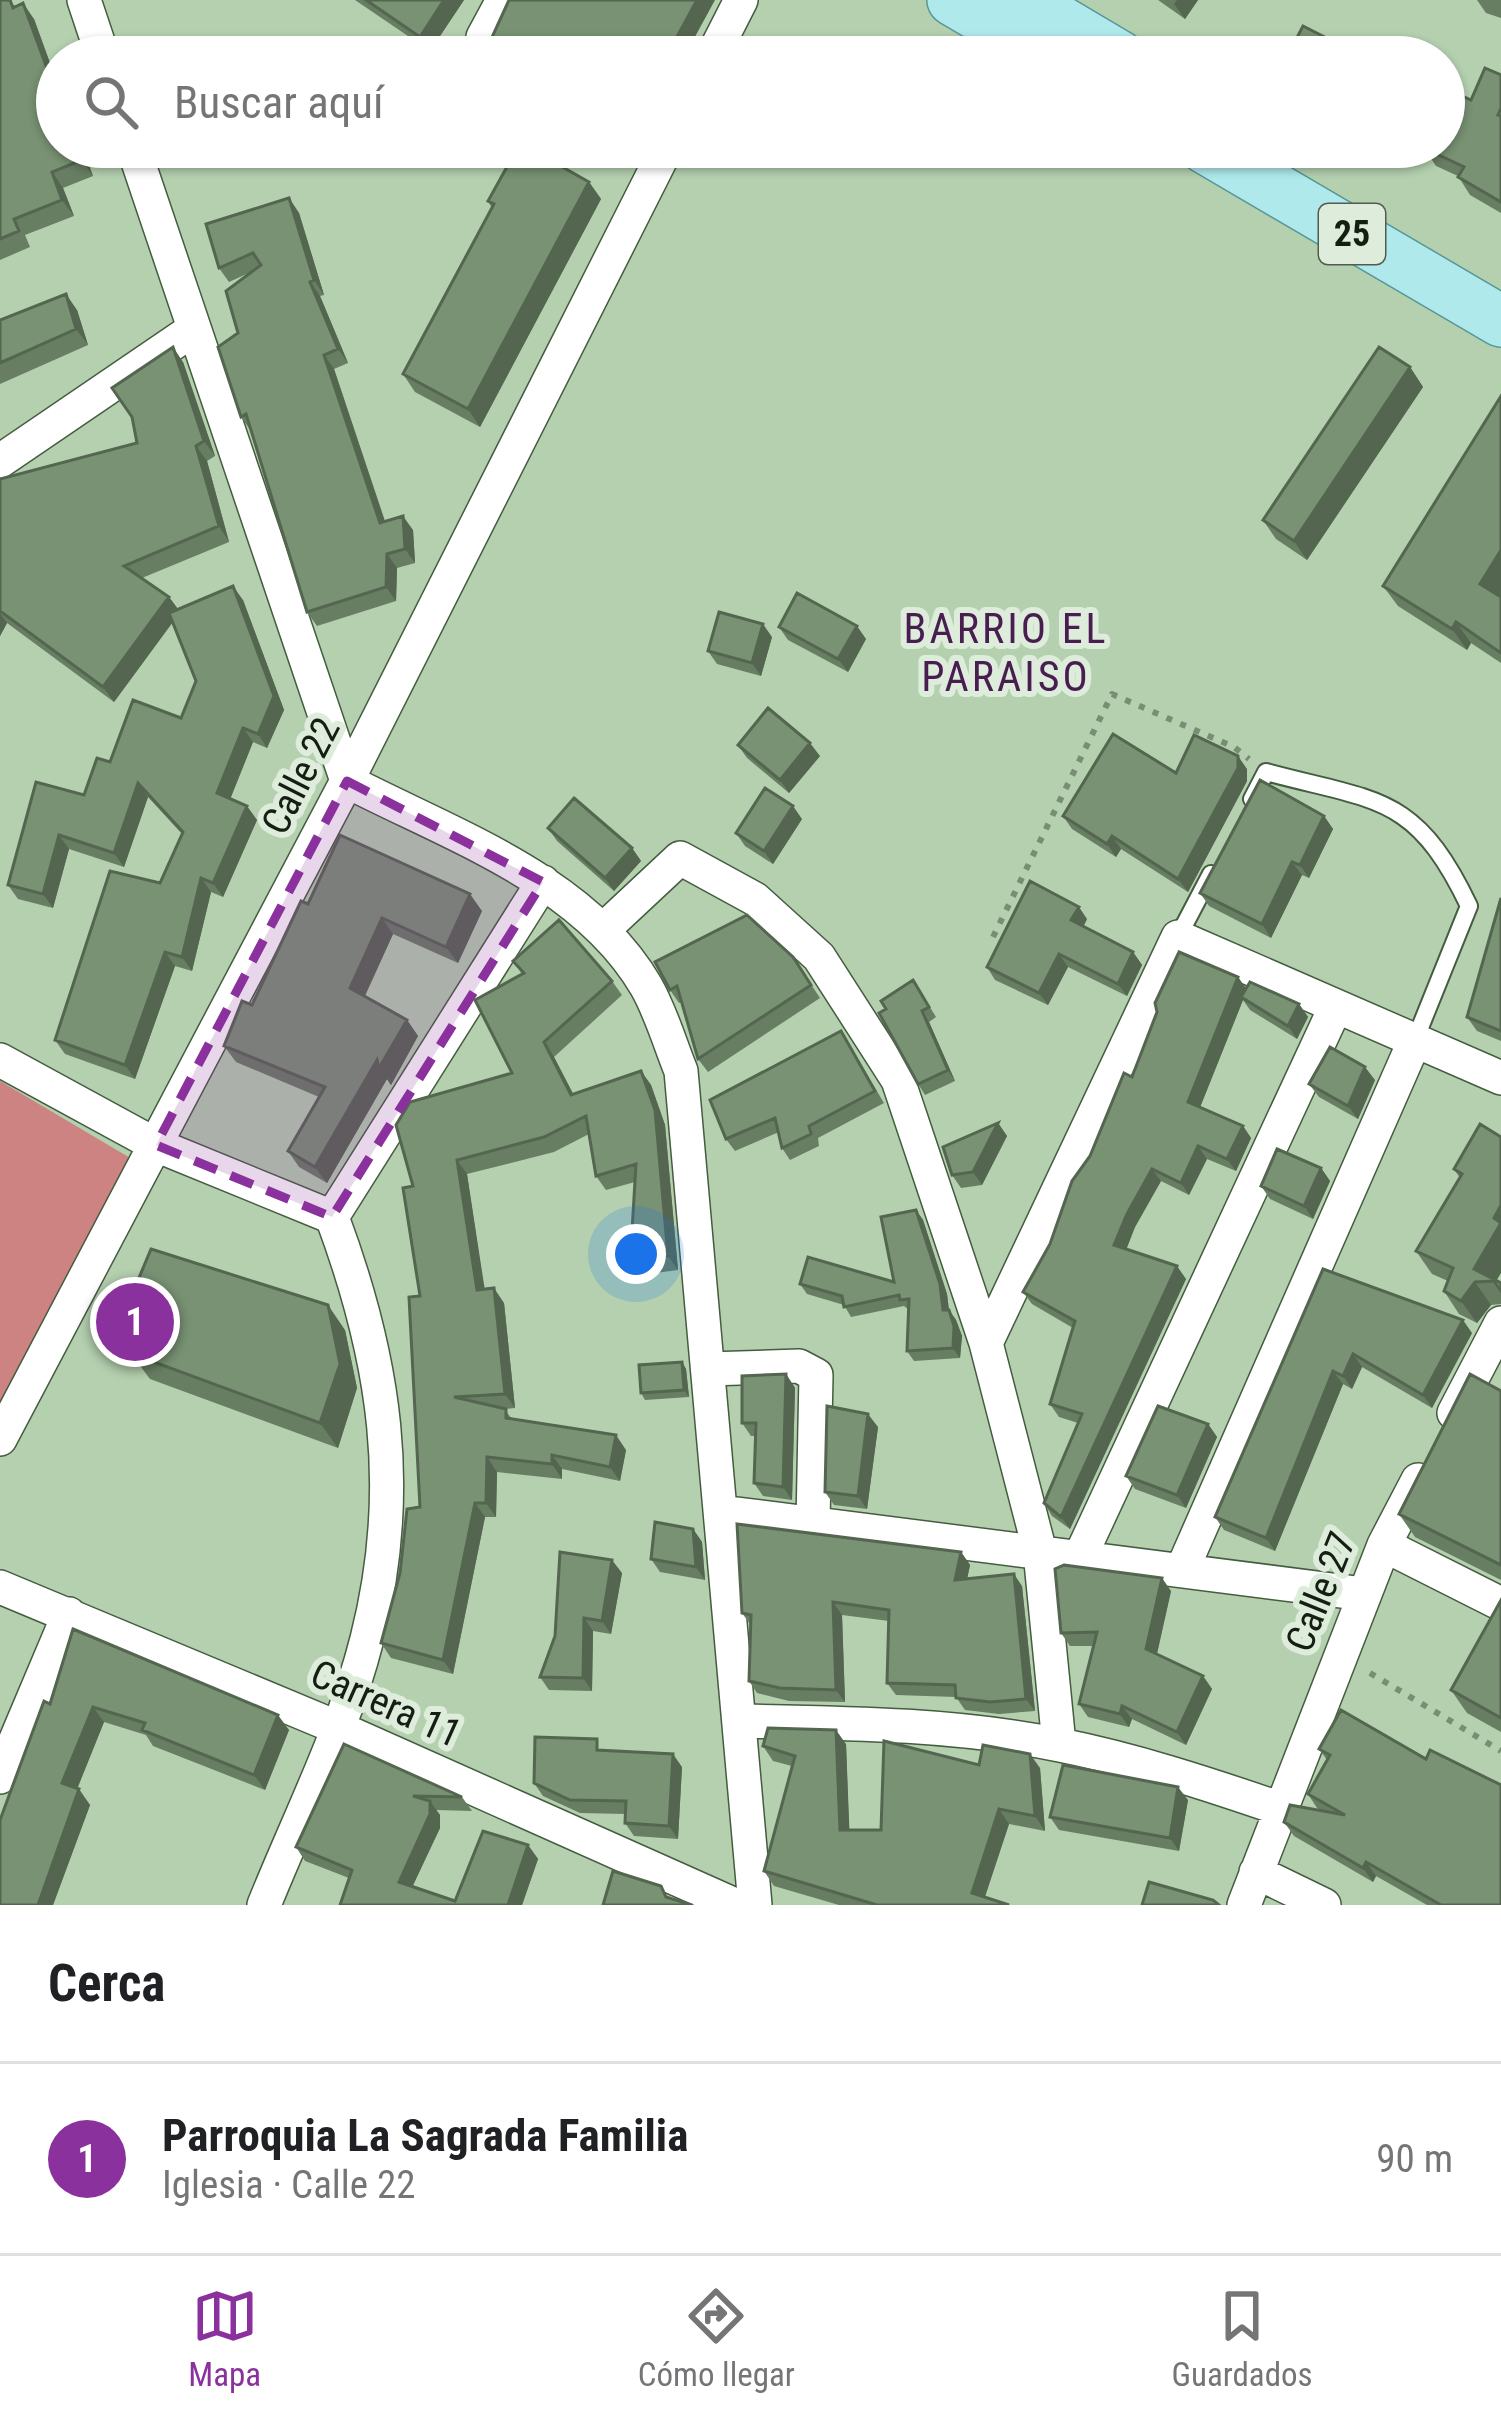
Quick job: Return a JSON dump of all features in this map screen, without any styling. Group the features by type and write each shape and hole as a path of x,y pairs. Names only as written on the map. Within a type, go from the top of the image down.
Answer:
{"main road":[{"path":"953,0 1014,36"},
{"path":"1024,0 1085,36"},
{"name":"25","path":"1240,168 1501,321"},
{"name":"25","path":"1307,168 1501,283"}],"street":[{"path":"84,0 96,36"},
{"path":"484,36 503,0"},
{"path":"723,36 741,0"},
{"path":"141,168 347,781 543,882 603,930 646,986 681,1071 755,1905"},
{"name":"Calle 22","path":"0,1439 347,781 656,168"},
{"path":"0,461 194,329"},
{"path":"603,930 680,858 755,899 819,957 898,1080 986,1343 1040,1552 1059,1744"},
{"path":"332,1217 543,882"},
{"path":"986,1343 1178,937 1501,1078"},
{"path":"1080,1557 1336,1006"},
{"path":"1182,1570 1414,1040"},
{"path":"0,1060 156,1145 332,1217 366,1309 386,1414 384,1550 367,1641 264,1905"},
{"name":"Calle 27","path":"1244,1905 1384,1545 1501,1323"},
{"path":"708,1369 799,1366 816,1375 813,1522"},
{"path":"721,1512 1364,1594"},
{"path":"1384,1545 1501,1604"},
{"name":"Carrera 11","path":"0,1587 336,1726 735,1905"},
{"path":"0,1777 69,1614"},
{"path":"740,1721 900,1723 1059,1744 1171,1772 1281,1809"},
{"path":"1256,1872 1324,1905"}],"lane":[{"path":"1244,813 1266,772 1394,806 1442,849 1469,906 1414,1040"},
{"path":"1178,937 1222,854"}],"path":[{"path":"993,938 1112,694 1234,747 1266,772"},
{"path":"1340,1656 1501,1751"}],"highlighted area":[{"path":"347,781 543,882 332,1217 156,1145"}],"shaded area":[{"path":"0,1081 137,1162 0,1404"}],"building":[{"path":"0,0 10,0 13,8 23,3 36,38 36,168 62,168 52,172 62,200 14,219 19,231 0,239"},
{"path":"366,0 444,0 419,36"},
{"path":"509,0 697,0 677,36 493,36"},
{"path":"1303,26 1322,36 1298,36"},
{"path":"1485,68 1501,75 1501,202 1458,177 1465,168 1465,97 1471,100"},
{"path":"506,168 564,168 589,182 468,409 403,374 494,204 488,201"},
{"path":"289,198 314,280 310,282 338,349 324,355 380,523 403,516 405,549 387,554 386,587 307,612 246,414 241,417 218,347 238,333 226,291 261,265 253,253 219,268 206,224"},
{"path":"66,294 76,329 0,363 0,320"},
{"path":"173,347 204,441 196,446 219,526 124,566 169,597 103,687 0,611 0,479 137,443 132,417 112,388"},
{"path":"1379,347 1410,367 1294,541 1263,520"},
{"path":"1501,396 1501,550 1480,584 1501,597 1501,653 1456,622 1452,629 1383,586"},
{"path":"233,586 274,696 258,734 243,728 217,793 247,806 213,883 201,878 182,957 165,952 125,1065 55,1040 110,871 160,883 183,832 138,783 114,853 59,835 43,894 8,885 36,782 84,795 97,758 110,762 133,700 181,718 196,681 169,613"},
{"path":"797,593 857,626 838,659 779,627"},
{"path":"719,612 763,624 752,663 708,651"},
{"path":"768,708 810,743 780,780 738,745"},
{"path":"1113,734 1176,773 1194,735 1238,756 1238,768 1178,879 1112,836 1107,844 1063,816"},
{"path":"1260,780 1324,816 1300,865 1292,862 1262,924 1200,893"},
{"path":"765,788 793,806 764,851 736,833"},
{"path":"574,798 632,848 605,878 548,828"},
{"path":"340,835 470,894 446,947 382,918 350,988 407,1020 379,1068 377,1060 315,1167 288,1151 325,1087 224,1046 242,1001 252,1005 301,901 308,904"},
{"path":"1030,881 1079,907 1071,920 1133,952 1118,984 1059,954 1039,993 987,967"},
{"path":"1501,898 1501,1031 1467,1017"},
{"path":"747,915 793,957 811,985 698,1059 677,986 670,990 655,962"},
{"path":"559,920 612,981 544,1042 571,1095 641,1071 655,1110 668,1256 623,1262 621,1233 632,1231 636,1164 596,1176 586,1116 544,1137 457,1160 477,1290 494,1288 505,1394 454,1397 506,1409 506,1418 616,1435 610,1467 552,1455 552,1464 487,1457 486,1503 475,1503 443,1660 381,1643 400,1573 407,1509 420,1507 409,1297 420,1296 403,1188 413,1186 396,1125 410,1102 512,1073 475,1000 524,973 513,961"},
{"path":"1179,952 1238,977 1188,1102 1243,1126 1227,1159 1198,1146 1181,1183 1152,1169 1127,1214 1114,1245 1177,1266 1061,1517 1044,1503 1082,1414 1050,1404 1075,1321 1023,1292 1050,1244 1072,1181 1090,1156 1124,1073 1132,1077 1157,1012 1155,1003"},
{"path":"913,980 929,1007 922,1011 948,1070 918,1084 879,1013 886,1009 881,1001"},
{"path":"1250,982 1299,1004 1288,1026 1241,997"},
{"path":"841,1031 875,1091 809,1126 811,1134 782,1148 775,1118 726,1139 710,1100"},
{"path":"1330,1047 1365,1067 1348,1106 1309,1084"},
{"path":"998,1123 973,1172 952,1175 943,1147"},
{"path":"1480,1124 1501,1137 1501,1205 1494,1218 1501,1223 1474,1269 1501,1283 1501,1291 1494,1281 1475,1282 1461,1301 1444,1291 1453,1268 1416,1251 1462,1174 1454,1169"},
{"path":"1277,1149 1321,1168 1304,1206 1261,1186"},
{"path":"916,1210 940,1284 943,1310 949,1310 954,1326 953,1348 907,1351 909,1299 900,1300 899,1295 844,1307 842,1296 800,1284 808,1257 894,1282 881,1217"},
{"path":"151,1249 328,1305 340,1364 320,1423 132,1354 135,1345 113,1340"},
{"path":"1323,1269 1463,1320 1423,1395 1353,1354 1343,1376 1333,1371 1266,1538 1215,1517"},
{"path":"682,1362 684,1390 641,1393 639,1365"},
{"path":"786,1374 783,1487 754,1483 756,1423 742,1423 742,1376"},
{"path":"1470,1374 1501,1391 1501,1565 1399,1514"},
{"path":"827,1406 868,1414 858,1496 825,1492"},
{"path":"1158,1406 1208,1424 1177,1495 1126,1476"},
{"path":"655,1522 693,1529 696,1567 651,1559"},
{"path":"737,1524 961,1552 955,1580 1014,1574 1026,1699 990,1702 956,1698 955,1685 887,1683 889,1610 833,1602 836,1690 780,1688 749,1681 751,1615 742,1613"},
{"path":"560,1552 612,1560 602,1621 584,1618 583,1678 540,1677 555,1636"},
{"path":"1064,1565 1162,1578 1146,1649 1203,1676 1177,1732 1122,1706 1120,1714 1079,1704 1097,1632 1061,1633 1055,1569"},
{"path":"1501,1600 1501,1718 1451,1690"},
{"path":"73,1629 278,1715 254,1775 142,1730 145,1723 93,1707 62,1783 79,1789 38,1905 0,1905 0,1820 44,1701 50,1704"},
{"path":"1341,1710 1426,1759 1430,1750 1501,1785 1501,1905 1441,1905 1366,1862 1363,1868 1284,1822 1290,1805 1345,1815 1308,1794 1330,1755 1319,1749"},
{"path":"768,1728 836,1730 840,1830 881,1830 884,1741 979,1765 983,1745 1030,1754 1035,1816 999,1809 972,1893 1009,1905 877,1905 764,1871 795,1756 763,1746"},
{"path":"535,1737 597,1739 597,1750 673,1754 669,1826 625,1823 626,1801 570,1800 534,1783"},
{"path":"344,1744 462,1797 413,1796 430,1801 430,1814 399,1882 455,1901 483,1831 528,1845 508,1905 340,1905 352,1870 296,1847"},
{"path":"1063,1765 1178,1787 1170,1838 1050,1817"},
{"path":"613,1871 661,1886 666,1897 692,1905 603,1905"},
{"path":"1149,1882 1213,1900 1219,1905 1142,1905"}],"place":[{"name":"Parroquia La Sagrada Familia","path":"135,1322"}],"district":[{"name":"BARRIO EL PARAISO","path":"1006,652"}]}
